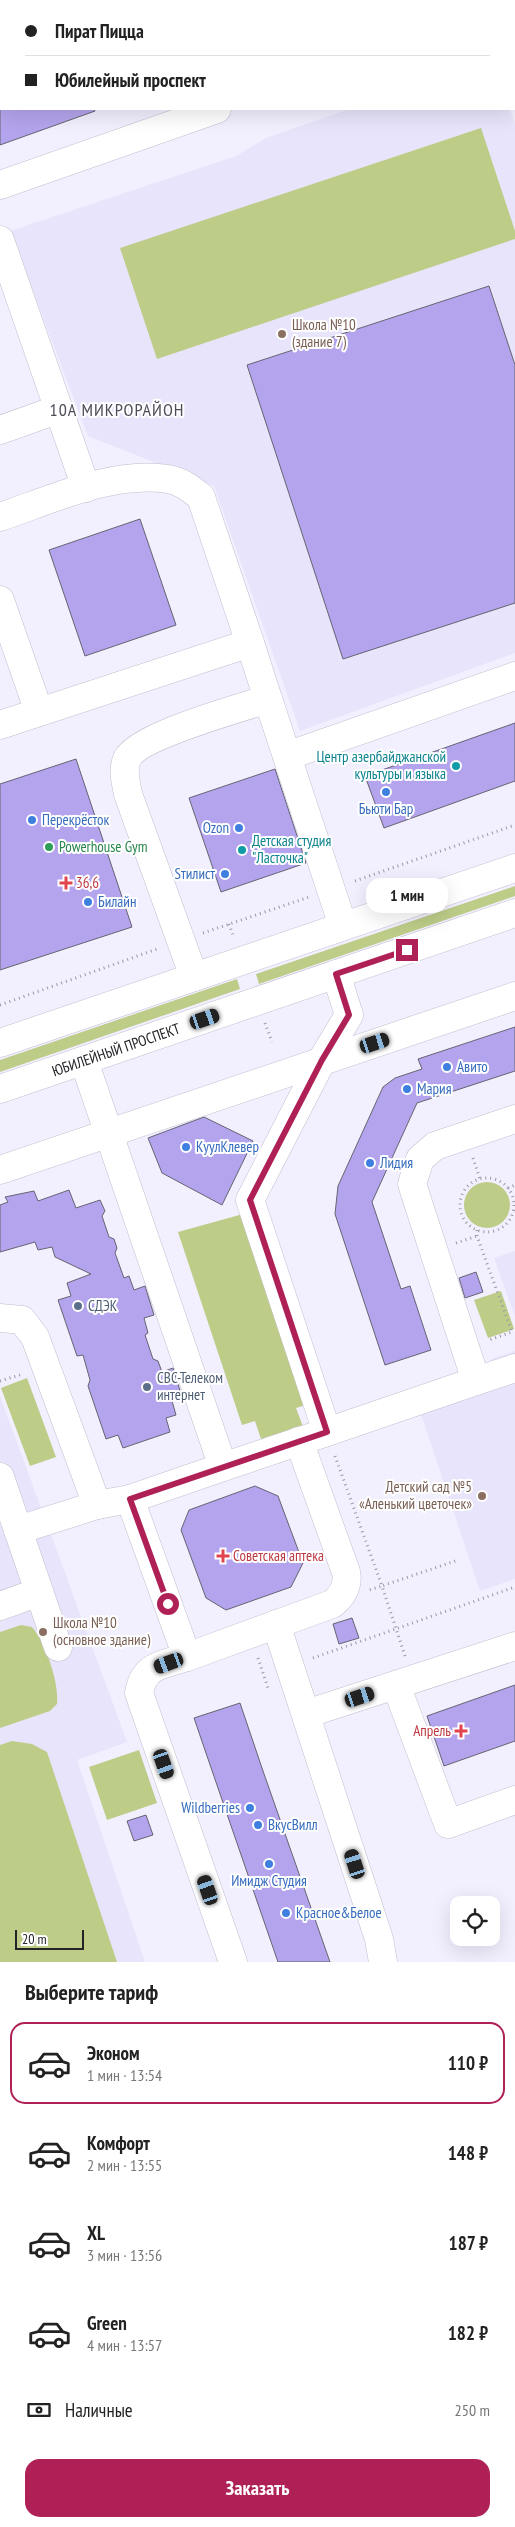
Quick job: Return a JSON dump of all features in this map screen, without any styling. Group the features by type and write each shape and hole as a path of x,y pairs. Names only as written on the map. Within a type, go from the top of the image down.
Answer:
{"street":[{"path":"0,185 214,110"},
{"path":"0,240 86,488"},
{"path":"0,430 59,409"},
{"path":"0,518 86,488 133,478 170,474 202,497 343,926"},
{"path":"0,600 39,712"},
{"path":"0,724 250,643"},
{"path":"287,756 515,676"},
{"path":"194,977 128,794 124,776 126,760 135,749 154,738 268,699"},
{"path":"0,1043 515,868"},
{"name":"ЮБИЛЕЙНЫЙ ПРОСПЕКТ","path":"0,1089 515,913"},
{"path":"327,1432 250,1200 322,1060 349,1015 336,974"},
{"path":"0,1170 515,996"},
{"path":"84,1060 223,1467"},
{"path":"476,1381 414,1196 413,1179 420,1159 435,1146 515,1119"},
{"path":"0,1318 22,1320 35,1337 97,1505"},
{"path":"18,1530 97,1505 130,1499 515,1368"},
{"path":"232,1962 139,1692 142,1678 151,1669 332,1604 341,1596 347,1578 299,1441"},
{"path":"0,1478 58,1647"},
{"path":"130,1499 187,1657"},
{"path":"0,1606 39,1592"},
{"path":"276,1624 379,1939 383,1962"},
{"path":"306,1714 515,1646"},
{"path":"396,1685 448,1824 515,1800"}],"path":[{"path":"0,1005 181,940 515,826"},
{"path":"491,1178 501,1181 508,1188 514,1204 510,1219 503,1227 493,1231 477,1230 465,1221 460,1212 460,1201 463,1191 470,1183 480,1179 491,1178"},
{"path":"508,1188 515,1185"},
{"path":"465,1347 512,1332 477,1236 477,1230"},
{"path":"396,1629 382,1586 458,1560"},
{"path":"290,1666 515,1587"}],"shaded area":[{"name":"Школа №10 (здание 7)","path":"347,110 510,110 515,124 515,653 300,731 214,486 88,436 10,231 236,156 266,138"},
{"path":"515,1251 515,1317 494,1258"},
{"name":"Детский сад №5 «Аленький цветочек»","path":"515,1351 515,1579 480,1591 421,1414 499,1384 491,1359"},
{"name":"Школа №10 (основное здание)","path":"0,1396 127,1742 77,1760 145,1962 0,1962"}],"green space":[{"path":"481,128 515,231 515,239 157,359 120,248"},
{"path":"515,886 515,896 259,984 256,974"},
{"path":"237,979 240,989 0,1072 0,1060"},
{"path":"492,1182 504,1188 509,1196 509,1214 504,1222 496,1227 482,1228 470,1222 465,1214 464,1200 470,1188 478,1183"},
{"path":"243,1214 309,1404 296,1408 305,1432 263,1445 255,1421 242,1425 178,1232"},
{"path":"501,1291 514,1329 488,1338 474,1300"},
{"path":"27,1378 56,1457 30,1466 1,1388"},
{"path":"21,1625 32,1627 47,1653 56,1685 57,1704 50,1711 0,1728 0,1632"},
{"path":"12,1741 32,1744 47,1752 117,1962 0,1962 0,1745"},
{"path":"139,1750 157,1803 107,1820 89,1767"}],"building":[{"path":"0,110 95,111 0,145"},
{"path":"489,286 515,365 515,603 343,659 247,365"},
{"path":"140,519 176,625 85,656 49,550"},
{"path":"515,723 515,781 384,828 365,776"},
{"path":"76,759 132,927 0,970 0,784"},
{"path":"275,769 306,863 221,892 189,798"},
{"path":"515,1027 515,1071 417,1103 372,1202 401,1289 410,1286 431,1350 385,1365 335,1214 338,1186 383,1087 395,1078 422,1069 418,1059"},
{"path":"204,1117 253,1141 222,1205 162,1173 148,1138"},
{"path":"69,1190 76,1208 100,1200 105,1211 102,1216 109,1237 114,1239 117,1248 115,1253 124,1278 129,1276 134,1290 145,1286 154,1315 144,1318 148,1333 145,1335 153,1359 158,1361 162,1372 173,1368 182,1397 172,1401 176,1415 166,1418 170,1432 123,1448 118,1435 106,1439 88,1386 90,1380 83,1355 77,1356 58,1300 71,1296 67,1283 91,1274 55,1257 52,1247 38,1250 35,1242 0,1252 0,1205 8,1202 5,1197 34,1191 38,1201"},
{"path":"476,1272 483,1292 465,1298 459,1278"},
{"path":"255,1486 278,1496 303,1563 291,1587 226,1610 206,1598 181,1530 189,1510"},
{"path":"352,1618 359,1638 339,1644 333,1624"},
{"path":"515,1685 515,1741 444,1766 427,1716"},
{"path":"240,1703 330,1962 278,1962 194,1718"},
{"path":"146,1815 153,1835 134,1841 127,1821"}],"place":[{"name":"Школа №10 (здание 7)","path":"282,334"},
{"name":"Центр азербайджанской культуры и языка","path":"456,766"},
{"name":"Бьюти Бар","path":"386,792"},
{"name":"Перекрёсток","path":"32,820"},
{"name":"Ozon","path":"239,828"},
{"name":"Powerhouse Gym","path":"49,847"},
{"name":"Детская студия \"Ласточка\"","path":"242,850"},
{"name":"Sтилист","path":"225,874"},
{"name":"36,6","path":"66,883"},
{"name":"Билайн","path":"88,902"},
{"name":"Авито","path":"447,1067"},
{"name":"Мария","path":"407,1089"},
{"name":"КуулКлевер","path":"186,1147"},
{"name":"Лидия","path":"370,1163"},
{"name":"СДЭК","path":"78,1306"},
{"name":"СВС-Телеком интернет","path":"147,1387"},
{"name":"Детский сад №5 «Аленький цветочек»","path":"482,1496"},
{"name":"Советская аптека","path":"223,1556"},
{"name":"Школа №10 (основное здание)","path":"43,1632"},
{"name":"Апрель","path":"461,1731"},
{"name":"Wildberries","path":"250,1808"},
{"name":"ВкусВилл","path":"258,1825"},
{"name":"Имидж Студия","path":"269,1864"},
{"name":"Красное&Белое","path":"286,1913"}],"district":[{"name":"10А МИКРОРАЙОН","path":"117,410"}],"route":[{"path":"168,1604 130,1499 327,1432 250,1200 322,1060 349,1015 336,974 407,950"}]}
